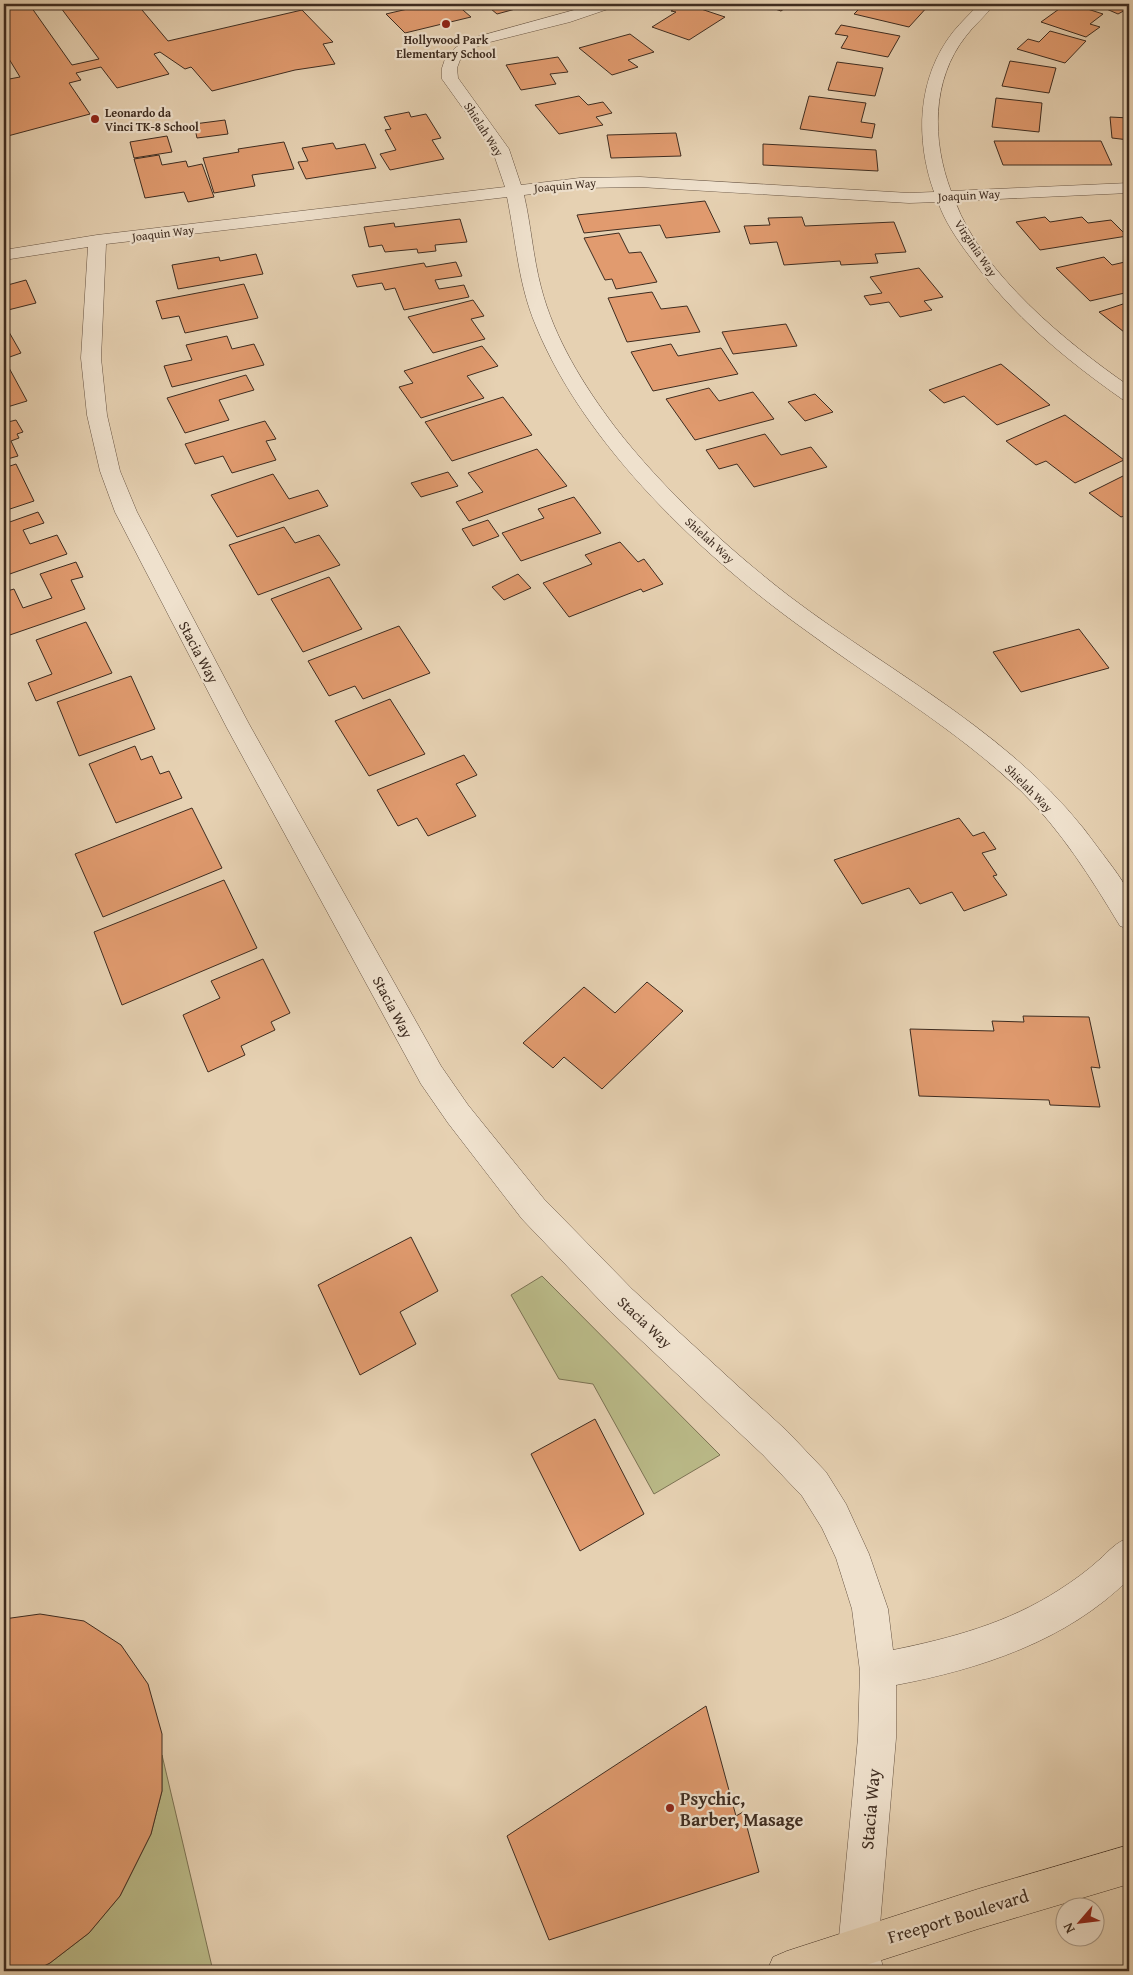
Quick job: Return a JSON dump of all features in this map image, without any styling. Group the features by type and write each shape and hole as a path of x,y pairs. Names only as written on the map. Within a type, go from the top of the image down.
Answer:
{"main road":[{"name":"Freeport Boulevard","path":"787,1971 861,1960 978,1909 1129,1864"}],"street":[{"name":"Shielah Way","path":"609,4 544,24 482,40 458,53 449,64 448,72 450,79 501,150 513,190 533,292 545,325 576,384 619,445 674,507 724,553 780,601 937,710 997,756 1031,786 1072,833 1111,887 1129,918"},
{"name":"Virginia Way","path":"987,4 975,14 952,43 938,70 931,94 928,126 931,154 944,197 962,233 990,272 1027,312 1072,353 1129,395"},
{"name":"Joaquin Way","path":"4,255 97,240 580,183 640,182 909,198 1129,188"},
{"name":"Stacia Way","path":"97,240 91,358 97,416 110,470 126,512 239,728 431,1075 458,1114 533,1209 621,1300 775,1443 814,1484 834,1516 852,1554 870,1609 878,1671 877,1738 861,1960"},
{"path":"878,1671 960,1653 1030,1627 1063,1610 1108,1578 1129,1555"}],"green space":[{"path":"542,1276 720,1455 654,1494 593,1384 559,1379 511,1295"},
{"path":"162,1755 213,1971 34,1971 50,1963 89,1933 120,1896 151,1834 162,1791"}],"building":[{"path":"4,4 29,4 72,65 99,59 58,4 137,4 168,41 302,10 333,42 323,44 335,64 295,70 212,91 191,67 185,69 160,52 154,54 169,74 117,88 101,67 76,73 81,80 69,83 90,114 4,137 4,80 20,77 6,54 4,54"},
{"path":"429,4 456,4 471,17 405,33 386,14"},
{"path":"485,4 528,4 530,5 497,14"},
{"path":"683,4 725,17 689,40 652,27 676,12 671,11"},
{"path":"760,4 791,4 781,11"},
{"path":"864,4 929,5 909,27 854,14"},
{"path":"1066,4 1072,4 1103,14 1090,24 1100,27 1086,37 1041,22"},
{"path":"1095,4 1129,4 1129,8 1118,14"},
{"path":"841,25 900,36 888,57 841,48 848,36 835,34"},
{"path":"1050,31 1086,41 1065,63 1017,49 1028,39 1039,42"},
{"path":"630,34 654,52 628,60 638,67 612,75 579,48"},
{"path":"558,57 568,72 550,74 556,84 521,90 506,65"},
{"path":"1010,61 1056,68 1049,93 1002,86"},
{"path":"837,62 883,68 875,96 828,90"},
{"path":"579,96 588,105 603,102 612,113 596,117 603,125 559,134 535,105"},
{"path":"809,96 866,103 861,122 875,124 872,138 800,129"},
{"path":"996,98 1042,103 1039,132 992,127"},
{"path":"409,112 411,117 426,114 441,138 432,140 444,159 390,170 380,154 396,150 385,130 391,129 384,117"},
{"path":"1110,117 1129,118 1129,140 1112,138"},
{"path":"225,120 228,134 197,138 194,124"},
{"path":"676,133 681,156 611,158 607,135"},
{"path":"167,136 172,152 134,158 130,142"},
{"path":"994,141 1101,141 1112,165 1003,165"},
{"path":"284,142 294,169 252,175 255,186 214,193 203,158 239,152 238,149"},
{"path":"333,143 336,149 365,144 376,168 306,179 298,162 308,161 302,148"},
{"path":"763,144 876,150 878,171 763,165"},
{"path":"159,155 162,165 186,161 188,167 202,164 214,197 188,202 184,192 145,198 134,159"},
{"path":"705,201 720,232 666,238 660,225 584,233 577,215"},
{"path":"802,217 805,226 894,222 906,252 875,254 878,263 841,265 840,261 784,265 777,242 750,244 744,226 770,225 768,218"},
{"path":"1045,217 1050,222 1082,217 1088,223 1111,220 1127,236 1040,250 1016,222"},
{"path":"460,219 467,242 435,245 436,251 418,253 417,249 385,252 382,245 369,247 364,227 394,223 395,227"},
{"path":"619,233 629,253 641,252 657,282 616,289 612,279 605,280 584,238"},
{"path":"256,254 263,274 178,289 172,265 219,257 220,261"},
{"path":"1104,257 1112,265 1129,261 1129,292 1090,301 1056,268"},
{"path":"456,262 462,276 435,280 439,289 464,285 469,297 404,310 395,288 385,290 382,283 357,287 352,275 424,263 426,267"},
{"path":"919,268 943,297 924,301 932,310 900,317 889,302 870,305 864,296 882,293 870,277"},
{"path":"26,280 36,303 4,311 4,286"},
{"path":"244,284 258,318 185,333 179,316 162,319 156,301"},
{"path":"652,292 661,309 687,306 700,332 627,342 608,298"},
{"path":"473,300 484,316 471,319 485,339 433,353 408,317"},
{"path":"1129,302 1129,336 1099,312"},
{"path":"786,324 797,346 733,354 722,332"},
{"path":"4,326 21,353 4,359"},
{"path":"227,336 232,349 254,344 264,365 172,387 164,366 192,360 186,345"},
{"path":"671,344 678,356 721,348 738,374 653,391 631,352"},
{"path":"482,346 498,366 467,376 484,398 421,418 399,387 413,383 404,371"},
{"path":"1001,364 1050,405 997,425 964,396 944,403 929,390"},
{"path":"8,366 27,401 4,408 4,367"},
{"path":"246,375 254,390 219,400 229,420 185,433 167,398"},
{"path":"709,388 719,401 753,392 774,419 695,440 666,399"},
{"path":"815,394 833,412 805,421 788,402"},
{"path":"503,397 532,435 452,461 425,422"},
{"path":"1065,415 1124,460 1075,483 1046,461 1036,465 1006,441"},
{"path":"16,420 23,432 17,434 19,438 11,441 18,456 4,460 4,423"},
{"path":"265,421 276,439 266,441 276,460 232,473 223,456 195,464 185,444"},
{"path":"765,434 781,455 811,447 827,467 754,487 737,464 719,469 706,450"},
{"path":"537,449 567,486 469,521 456,502 483,492 468,473"},
{"path":"16,464 34,501 4,511 4,468"},
{"path":"448,472 458,486 421,497 411,483"},
{"path":"1129,473 1129,514 1121,517 1089,493"},
{"path":"273,474 289,499 318,490 328,506 237,537 211,495"},
{"path":"574,497 601,533 521,561 502,533 544,518 538,509"},
{"path":"38,512 44,523 23,530 30,544 57,535 67,554 4,576 4,524"},
{"path":"488,520 499,536 473,546 462,529"},
{"path":"284,527 295,543 319,535 340,565 258,595 229,545"},
{"path":"620,542 638,562 644,559 663,584 643,592 641,589 569,617 543,583 592,564 585,555"},
{"path":"76,562 83,577 71,580 85,609 4,637 4,592 14,589 23,608 52,598 40,574"},
{"path":"518,574 531,588 504,600 492,587"},
{"path":"329,577 362,629 303,652 271,599"},
{"path":"86,622 112,673 36,701 28,683 52,674 36,640"},
{"path":"399,626 430,673 363,699 355,686 329,696 308,661"},
{"path":"1079,629 1109,668 1021,692 993,652"},
{"path":"131,676 155,729 79,756 57,702"},
{"path":"390,699 425,754 369,776 335,721"},
{"path":"135,746 141,760 152,756 160,774 169,771 182,798 116,823 89,764"},
{"path":"464,755 477,775 456,784 476,816 428,836 417,818 398,826 377,790"},
{"path":"192,808 222,868 103,917 75,854"},
{"path":"959,818 973,836 984,832 996,849 982,853 997,875 993,876 1007,895 964,911 952,892 920,904 909,888 862,904 834,860"},
{"path":"224,880 257,948 122,1005 94,932"},
{"path":"263,959 290,1013 271,1022 275,1030 241,1046 245,1055 208,1072 183,1015 220,998 211,981"},
{"path":"647,982 683,1011 602,1089 564,1057 553,1068 523,1043 584,987 615,1013"},
{"path":"1023,1016 1089,1017 1100,1068 1091,1067 1100,1107 1050,1105 1049,1100 919,1096 910,1029 994,1031 992,1021 1024,1022"},
{"path":"411,1237 438,1291 400,1312 416,1344 360,1375 318,1285"},
{"path":"595,1419 644,1514 580,1551 531,1454"},
{"path":"40,1614 84,1621 121,1645 148,1684 162,1734 162,1791 151,1834 120,1896 89,1933 50,1963 34,1971 4,1971 4,1619"},
{"path":"706,1706 736,1816 743,1812 759,1872 549,1940 507,1836"}],"place":[{"name":"Hollywood Park Elementary School","path":"446,24"},
{"name":"Leonardo da Vinci TK-8 School","path":"95,119"},
{"name":"Psychic, Barber, Masage","path":"670,1808"}]}
